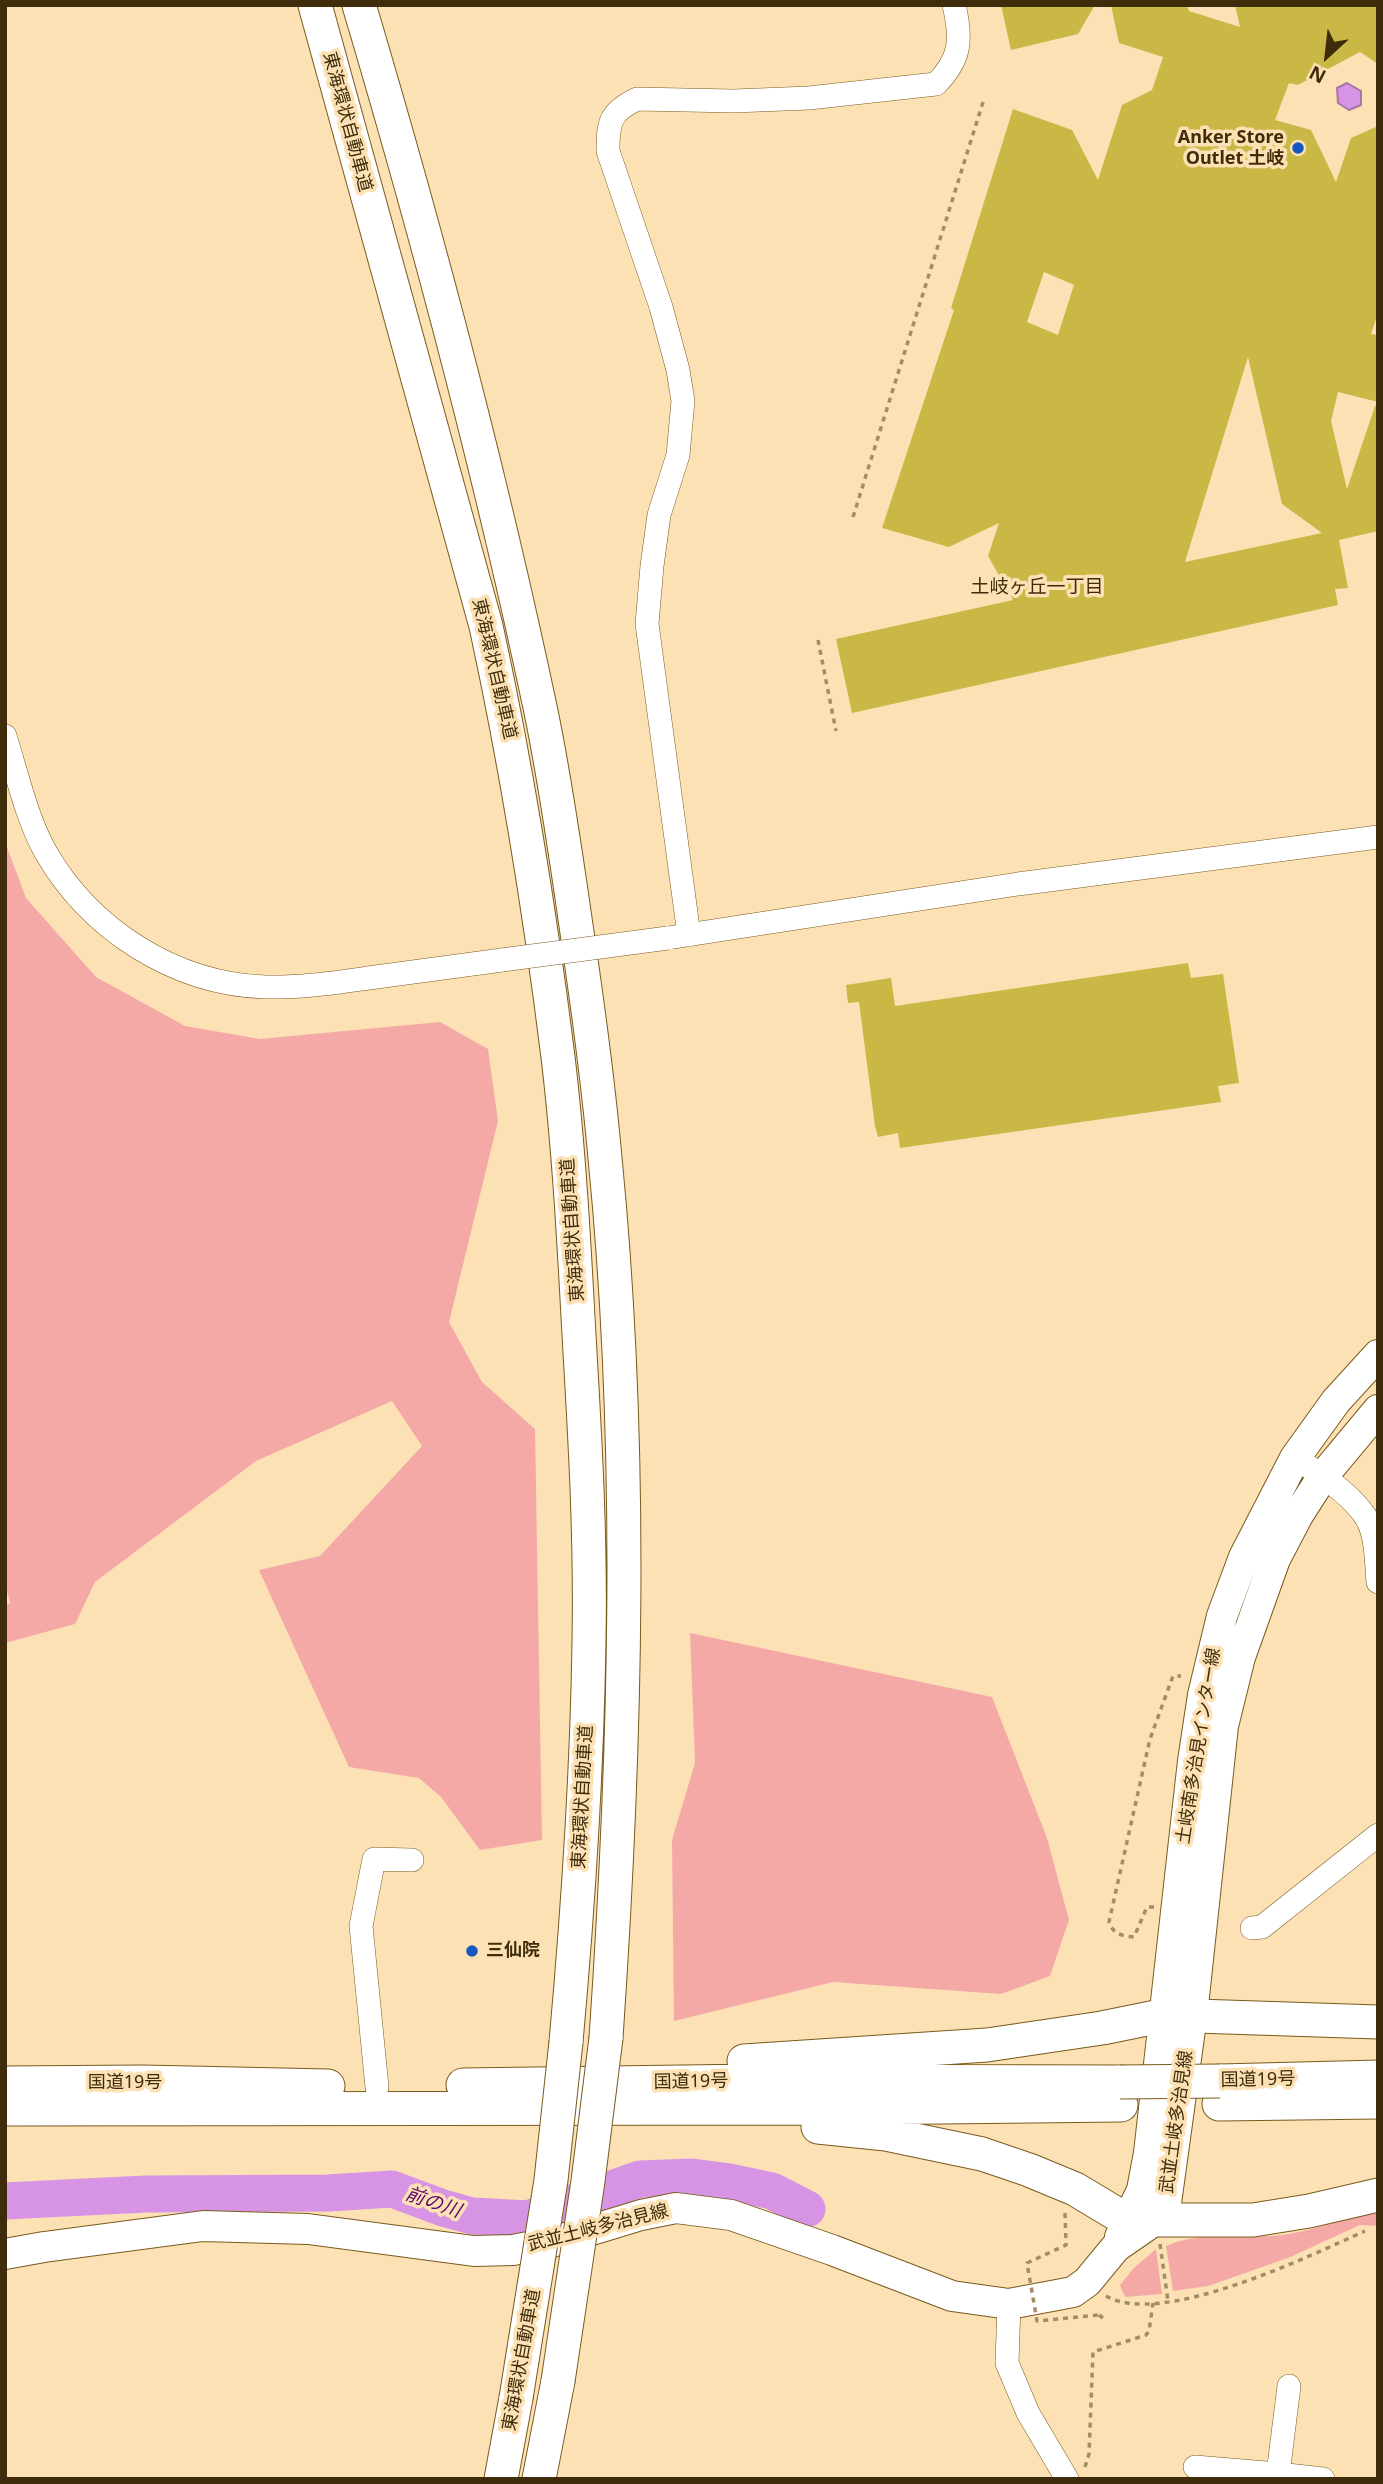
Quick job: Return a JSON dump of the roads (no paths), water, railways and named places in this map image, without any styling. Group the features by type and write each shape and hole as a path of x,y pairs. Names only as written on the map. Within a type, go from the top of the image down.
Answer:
{"highway":[{"name":"東海環状自動車道","path":"315,5 486,626 519,795 558,1058 569,1172 586,1454 590,1640 583,1828 566,2042 551,2180 501,2479"},
{"name":"東海環状自動車道","path":"359,5 468,395 535,685 566,856 589,1012 606,1162 624,1460 624,1647 619,1822 606,2038 589,2181 558,2381 539,2479"},
{"path":"572,2083 634,2069 987,2045 1179,2015 1378,2022"},
{"name":"国道19号","path":"1219,2093 1378,2077"},
{"name":"国道19号","path":"5,2083 143,2082 377,2087 756,2081 1121,2094"},
{"name":"国道19号","path":"5,2109 852,2108 1121,2094 1219,2093 1378,2102"},
{"path":"449,2108 489,2120 792,2125 887,2134 982,2154 1075,2189 1115,2213 1153,2221 1253,2220 1309,2211 1378,2194"}],"main road":[{"name":"土岐南多治見インター線","path":"1179,2015 1193,1761 1211,1655 1222,1616 1244,1557 1295,1458 1336,1401 1378,1355"},
{"name":"土岐南多治見インター線","path":"1179,2015 1223,1726 1240,1657 1275,1559 1298,1515 1323,1476 1378,1410"},
{"name":"武並土岐多治見線","path":"1153,2221 1142,2190 1179,2015"},
{"name":"武並土岐多治見線","path":"5,2254 203,2227 308,2229 474,2251 513,2250 549,2243 640,2215 676,2208 731,2215 952,2296 1009,2304 1073,2292 1087,2282 1116,2247 1153,2221 1179,2015"}],"street":[{"path":"679,936 647,624 659,515 678,455 683,401 678,369 661,307 608,151 607,128 614,114 624,105 638,99 809,98 936,84 950,69 958,47 958,24 954,5"},
{"path":"5,736 29,814 45,851 89,909 116,933 152,957 187,972 227,983 264,987 306,987 679,936 1018,884 1378,837"},
{"path":"1295,1458 1323,1476 1364,1514 1373,1540 1378,1582"},
{"path":"1252,1928 1262,1927 1378,1835"},
{"path":"377,2087 361,1926 374,1859 412,1860"},
{"path":"1153,2221 1378,2181"},
{"path":"1009,2304 1007,2362 1028,2413 1075,2476"},
{"path":"1278,2476 1289,2386"},
{"path":"1195,2467 1323,2479"}],"waterway":[{"name":"前の川","path":"5,2201 146,2194 328,2193 392,2189 472,2216 528,2219 640,2179 692,2177 772,2191 807,2209"}],"place":[{"name":"Anker Store Outlet 土岐","path":"1298,148"},
{"name":"三仙院","path":"472,1951"}],"district":[{"name":"土岐ヶ丘一丁目","path":"1037,588"}]}
